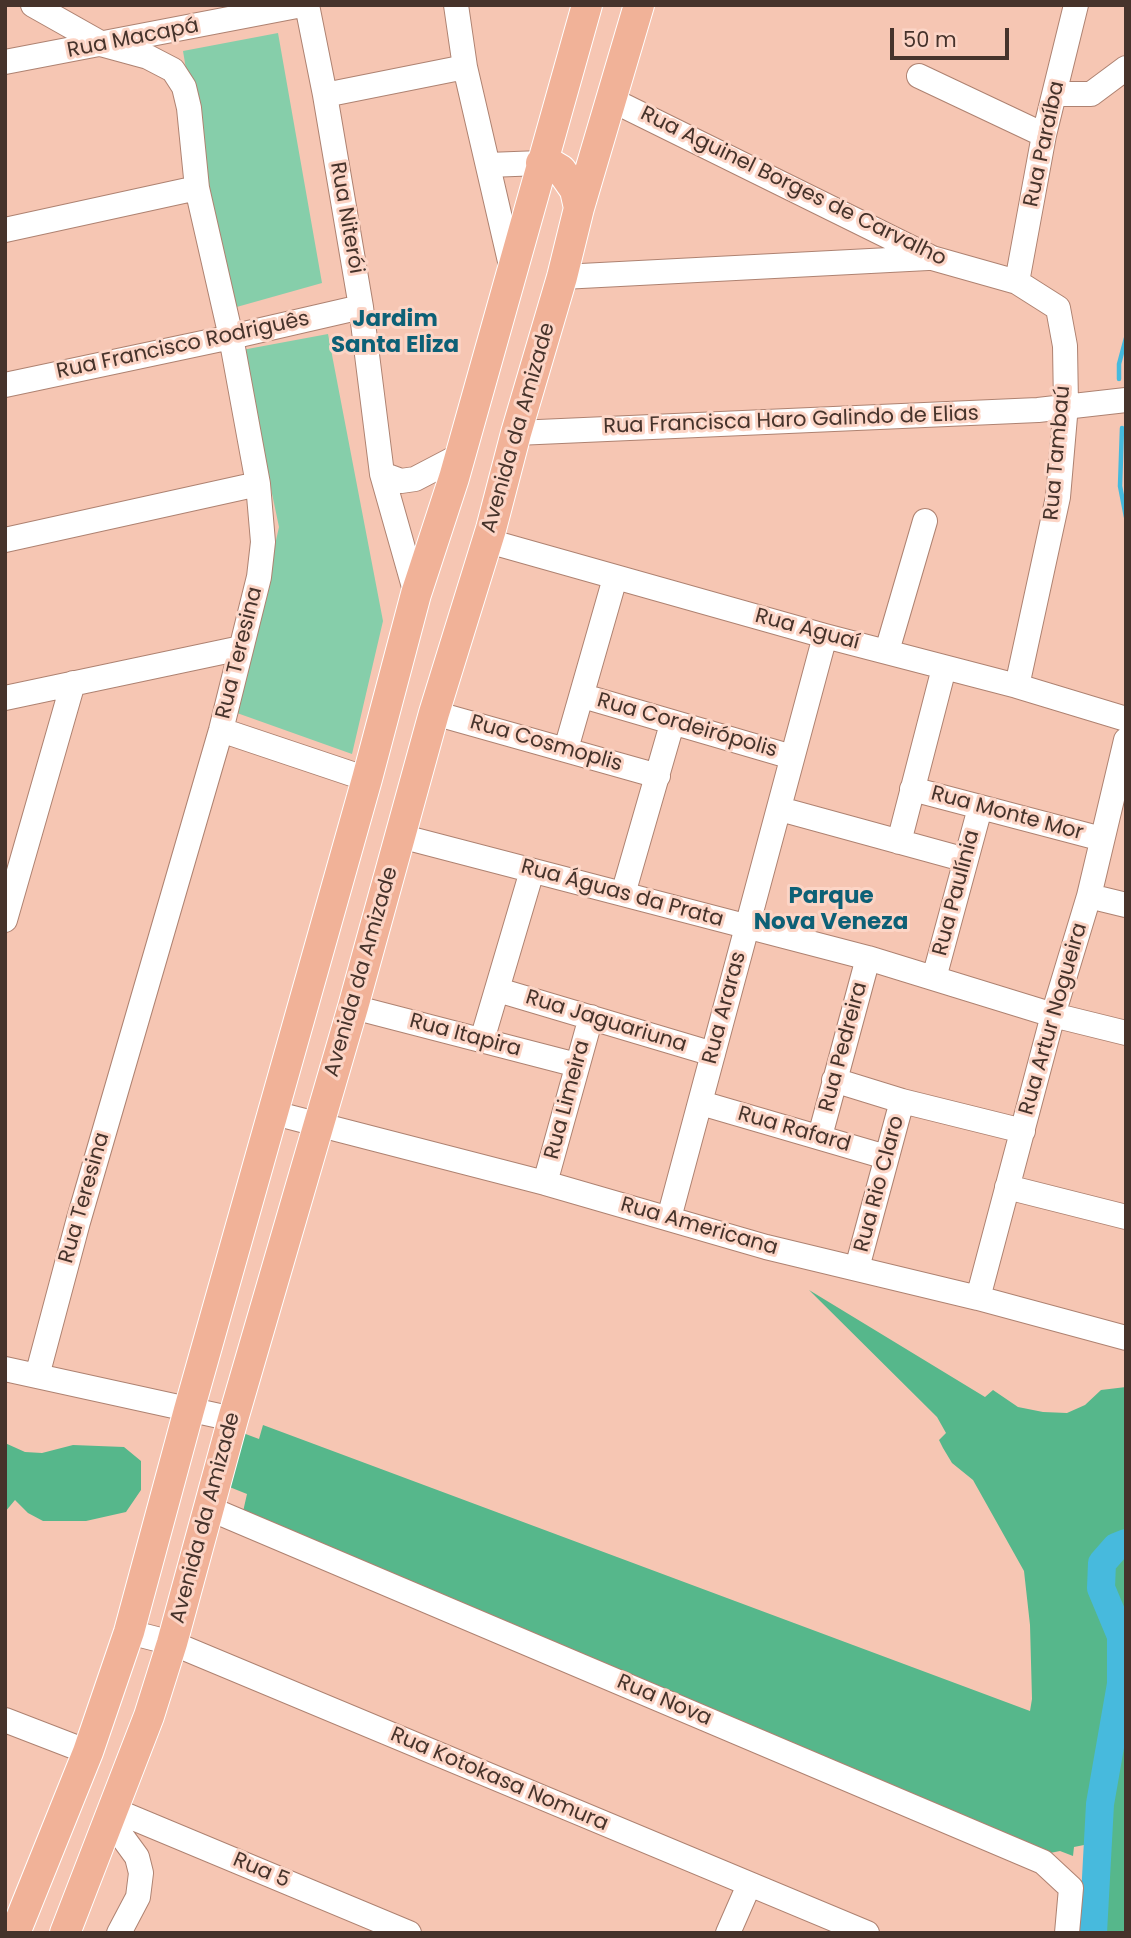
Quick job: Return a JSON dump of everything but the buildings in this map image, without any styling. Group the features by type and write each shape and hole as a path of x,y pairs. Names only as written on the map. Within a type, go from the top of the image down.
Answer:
{"main road":[{"path":"16,1932 88,1752 129,1632 189,1410 368,779 416,594 459,456 587,5"},
{"name":"Avenida da Amizade","path":"65,1933 149,1716 172,1643 434,713 488,541 579,208 639,5"},
{"path":"541,163 551,164 561,170 575,190 579,208"},
{"path":"416,594 413,634 416,644 419,649 452,656"}],"street":[{"name":"Rua Teresina","path":"33,5 104,45 148,57 173,70 180,78 189,108 197,188 231,337 258,484 263,542 259,577 221,730 78,1222 37,1376"},
{"name":"Rua Macapá","path":"5,62 104,45 253,10 304,5"},
{"name":"Rua Niterói","path":"304,5 325,95 361,307 382,474 416,594"},
{"path":"456,5 465,67 512,270"},
{"name":"Rua Paraíba","path":"1017,282 1044,135 1076,6"},
{"path":"325,95 465,67"},
{"path":"1055,94 1091,94 1126,68"},
{"path":"919,76 1044,135"},
{"name":"Rua Aguinel Borges de Carvalho","path":"612,100 932,258 1017,282"},
{"path":"488,165 541,163"},
{"path":"5,230 197,188"},
{"path":"562,278 932,258"},
{"name":"Rua Tambaú","path":"1017,282 1058,308 1065,346 1066,405 1058,497 1017,686"},
{"name":"Rua Francisco Rodriguês","path":"5,385 361,307"},
{"name":"Rua Francisca Haro Galindo de Elias","path":"516,433 1025,411 1126,400"},
{"path":"382,474 401,481 415,479 459,456"},
{"path":"5,540 258,484"},
{"path":"887,651 925,521"},
{"name":"Rua Aguaí","path":"488,541 825,636 1017,686 1126,719"},
{"path":"566,748 615,578"},
{"name":"Rua Araras","path":"670,1218 825,636"},
{"path":"5,698 241,648"},
{"path":"899,842 944,668"},
{"path":"5,920 73,683"},
{"name":"Rua Cordeirópolis","path":"583,696 792,757"},
{"name":"Rua Cosmoplis","path":"434,713 658,776"},
{"path":"623,894 672,724"},
{"path":"221,730 368,779"},
{"name":"Rua Artur Nogueira","path":"978,1298 1089,896 1126,740"},
{"name":"Rua Monte Mor","path":"912,789 1102,839"},
{"name":"Rua Paulínia","path":"934,978 980,808"},
{"path":"780,809 966,860"},
{"name":"Rua Águas da Prata","path":"400,836 868,958 1054,1015 1126,1033"},
{"path":"482,1040 532,871"},
{"path":"1089,896 1126,905"},
{"name":"Rua Pedreira","path":"820,1136 868,958"},
{"name":"Rua Jaguariuna","path":"498,990 713,1054"},
{"name":"Rua Itapira","path":"353,1007 577,1066"},
{"name":"Rua Limeira","path":"545,1183 591,1017"},
{"path":"834,1080 902,1101 1023,1131"},
{"name":"Rua Rio Claro","path":"857,1268 902,1101"},
{"name":"Rua Rafard","path":"701,1103 886,1157"},
{"name":"Rua Americana","path":"274,1113 545,1183 766,1247 978,1298 1126,1338"},
{"path":"1007,1187 1126,1217"},
{"path":"5,1369 233,1419"},
{"name":"Rua Nova","path":"208,1508 1043,1862 1071,1888 1068,1933"},
{"name":"Rua Kotokasa Nomura","path":"129,1632 172,1643 867,1933"},
{"path":"5,1720 88,1752"},
{"path":"112,1814 137,1857 141,1873 138,1897 119,1933"},
{"name":"Rua 5","path":"112,1814 409,1933"},
{"path":"728,1933 749,1885"}],"green space":[{"path":"278,33 322,283 226,310 183,51"},
{"path":"328,334 383,621 352,754 237,713 279,527 242,350"},
{"path":"809,1290 985,1397 993,1390 1018,1407 1067,1413 1085,1405 1101,1390 1126,1387 1126,1933 1073,1933 1085,1891 1084,1845 1074,1847 1073,1856 1060,1851 1050,1853 242,1516 247,1494 217,1482 235,1430 259,1439 263,1425 1030,1711 1030,1625 1024,1571 973,1480 952,1463 943,1448 939,1440 946,1433 937,1417"},
{"path":"5,1443 25,1452 42,1453 73,1445 124,1447 141,1461 141,1490 126,1512 86,1521 43,1521 28,1513 15,1500 5,1512"}],"waterway":[{"path":"1119,379 1119,364 1126,338"},
{"path":"1122,428 1120,486 1126,517"},
{"path":"1093,1933 1100,1804 1121,1684 1121,1636 1101,1588 1102,1563 1116,1547 1126,1543"}],"district":[{"name":"Jardim Santa Eliza","path":"395,333"},
{"name":"Parque Nova Veneza","path":"831,910"}]}
